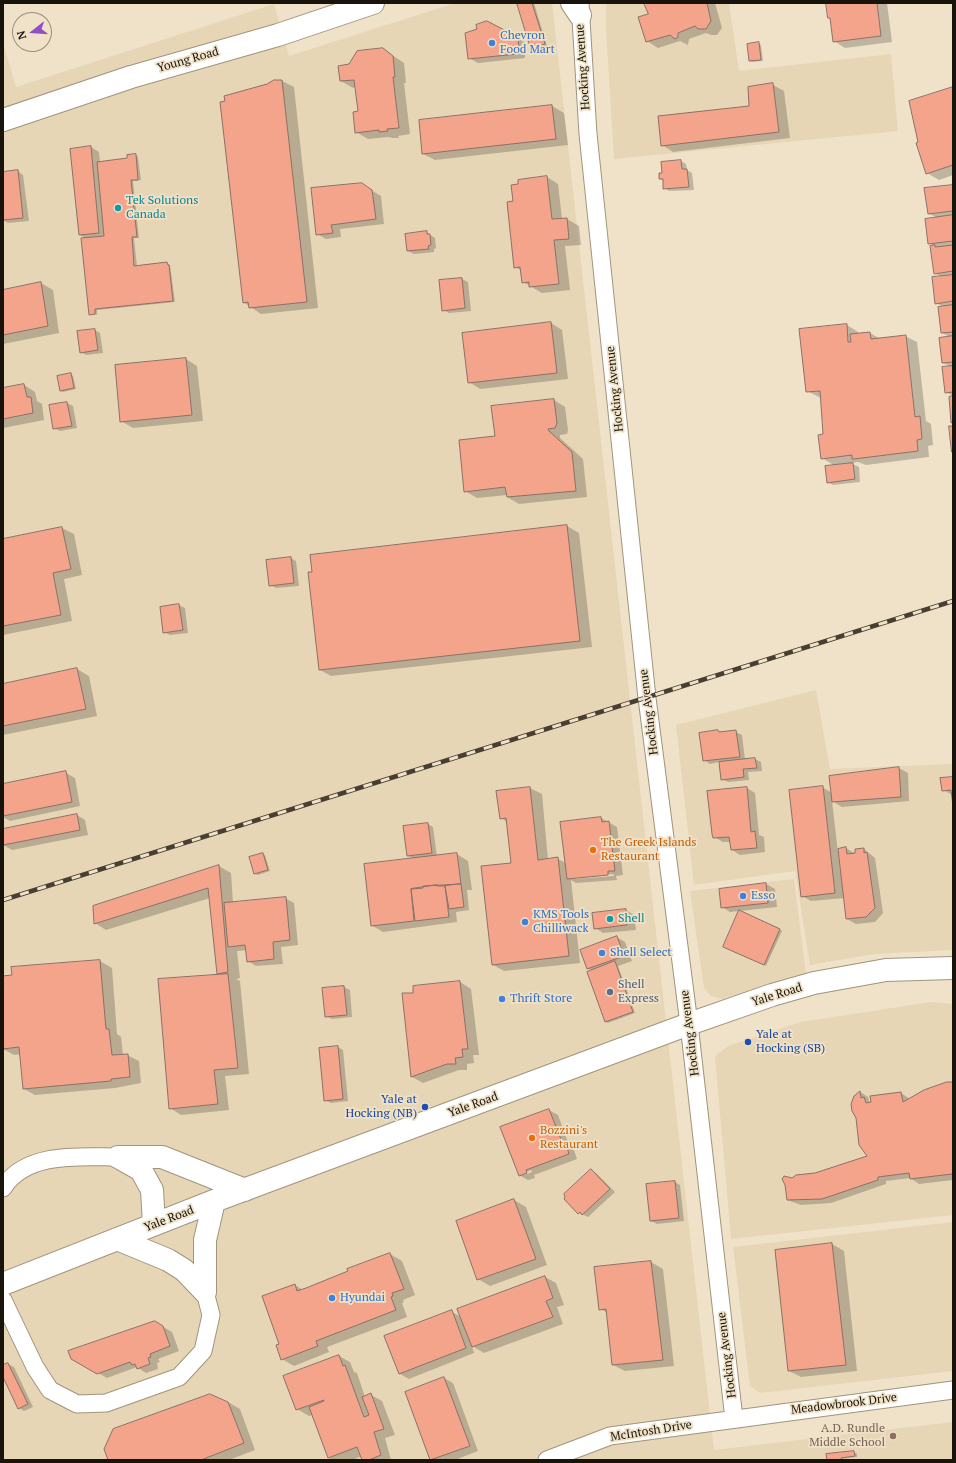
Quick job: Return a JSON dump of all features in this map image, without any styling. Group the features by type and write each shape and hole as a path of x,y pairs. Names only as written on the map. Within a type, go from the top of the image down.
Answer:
{"main road":[{"name":"Young Road","path":"3,120 130,77 278,35 373,3"},
{"name":"Yale Road","path":"3,1284 154,1224 690,1024 772,995 814,983 886,970 953,968"},
{"path":"118,1157 162,1157 245,1190"},
{"path":"118,1157 140,1170 152,1190 154,1224"},
{"path":"205,1292 205,1240 214,1202"},
{"path":"117,1239 168,1260 184,1270 205,1292"}],"street":[{"name":"Hocking Avenue","path":"577,7 588,134 645,675 690,1024 734,1418"},
{"path":"3,1188 7,1182 31,1164 60,1157 118,1157"},
{"path":"3,1300 35,1367 50,1390 76,1404 106,1403 179,1377 203,1351 211,1315 205,1292"},
{"name":"Meadowbrook Drive","path":"734,1418 953,1390"},
{"name":"McIntosh Drive","path":"547,1460 610,1436 734,1418"}],"shaded area":[{"path":"455,3 552,3 714,1450 953,1422 953,1460 3,1460 3,43 16,87 274,4 289,56"},
{"path":"606,3 729,3 739,71 891,54 898,131 614,159 606,29"},
{"path":"816,690 830,769 953,764 953,950 874,954 810,965 795,871 694,885 676,725"},
{"path":"794,879 806,974 722,999 711,996 704,988 690,891"},
{"path":"931,1002 953,1004 953,1215 731,1239 715,1056 728,1046 801,1022"},
{"path":"953,1222 953,1371 760,1393 750,1386 733,1247"}],"building":[{"path":"517,3 532,3 545,44 531,49"},
{"path":"644,3 707,3 711,21 706,29 698,29 695,26 678,33 678,37 675,39 670,35 646,42 638,17 648,14"},
{"path":"826,3 877,3 881,36 833,42 830,18 828,18"},
{"name":"Chevron Food Mart","path":"487,21 518,37 519,48 516,48 517,54 468,59 465,33 477,29 476,25"},
{"path":"759,42 761,60 749,61 747,44"},
{"path":"383,48 393,56 395,77 393,77 399,128 387,129 388,131 379,132 379,130 355,133 353,112 358,111 354,80 340,81 338,66 349,64 357,51"},
{"path":"274,80 282,80 307,302 249,308 248,302 243,303 220,102 225,101 224,96 267,84"},
{"path":"773,83 779,132 661,146 658,116 749,106 748,87"},
{"path":"953,87 953,165 926,174 916,143 918,142 909,101"},
{"path":"552,105 556,139 422,154 419,120"},
{"path":"91,146 99,233 79,235 70,149"},
{"name":"Tek Solutions Canada","path":"136,154 138,180 131,180 137,237 132,237 134,266 167,262 169,265 173,301 95,309 95,314 89,315 81,238 104,236 97,162 127,158 127,155"},
{"path":"681,160 682,169 687,169 689,187 663,189 663,179 659,179 659,173 662,173 661,162"},
{"path":"18,170 23,218 3,220 3,172"},
{"path":"547,176 552,219 567,218 569,239 554,240 559,284 529,287 529,282 522,283 520,267 514,268 507,202 513,201 511,185 518,184 518,180"},
{"path":"362,183 372,190 376,219 331,225 333,233 316,235 311,188"},
{"path":"953,185 953,211 928,214 924,188"},
{"path":"953,215 953,241 928,244 925,219"},
{"path":"427,231 427,234 430,234 431,245 428,246 429,249 407,251 405,234"},
{"path":"935,245 935,247 953,245 953,271 934,274 930,246"},
{"path":"953,275 953,301 935,304 932,277"},
{"path":"462,278 465,308 442,311 439,280"},
{"path":"41,282 48,326 3,335 3,290"},
{"path":"953,305 953,332 941,333 938,307"},
{"path":"551,322 557,373 468,383 462,333"},
{"path":"847,324 848,342 851,342 850,334 870,332 871,339 906,335 915,417 920,416 922,439 917,440 918,451 854,459 852,459 852,455 821,459 818,435 823,434 820,391 806,392 799,329"},
{"path":"95,329 98,350 80,353 77,331"},
{"path":"953,336 953,362 942,363 939,338"},
{"path":"186,358 192,415 120,422 115,365"},
{"path":"953,366 953,392 945,393 942,367"},
{"path":"71,373 74,388 60,391 57,376"},
{"path":"24,384 27,397 31,397 33,413 3,419 3,388"},
{"path":"953,396 953,422 951,423 949,397"},
{"path":"554,399 557,423 555,428 548,429 572,452 576,491 507,497 505,487 464,492 459,440 495,436 491,406"},
{"path":"67,402 72,426 53,429 49,405"},
{"path":"949,426 953,426 953,452 952,452"},
{"path":"853,463 855,479 827,483 825,466"},
{"path":"567,525 580,641 319,670 308,572 312,572 310,555"},
{"path":"62,527 71,569 53,573 61,615 3,626 3,539"},
{"path":"291,557 294,583 269,586 266,560"},
{"path":"179,604 183,630 163,633 160,607"},
{"path":"77,668 86,709 3,726 3,684"},
{"path":"718,730 719,732 736,730 740,757 703,761 699,733"},
{"path":"755,758 757,768 743,769 744,777 721,780 719,762"},
{"path":"899,767 901,797 832,802 829,776"},
{"path":"66,771 72,802 3,816 3,784"},
{"path":"953,777 953,806 951,790 942,791 940,778"},
{"path":"823,786 835,893 801,897 789,790"},
{"path":"530,787 538,860 558,857 569,956 492,965 481,866 511,863 506,818 500,819 496,791"},
{"path":"747,787 751,832 755,831 757,848 731,850 729,837 713,838 707,791"},
{"path":"77,814 80,830 3,845 3,829"},
{"path":"601,817 602,822 609,821 615,871 608,871 608,875 567,879 560,822"},
{"path":"428,823 432,853 407,856 403,826"},
{"path":"846,847 847,854 855,853 855,849 864,848 864,853 867,852 875,908 866,917 846,919 838,849"},
{"path":"263,853 268,870 254,874 249,857"},
{"path":"457,853 461,884 423,886 423,888 411,889 414,921 371,926 364,864"},
{"path":"219,865 228,972 217,974 208,888 94,924 93,906"},
{"name":"Esso","path":"766,883 768,903 721,908 719,889"},
{"path":"461,884 464,907 449,909 445,886"},
{"path":"437,885 445,886 449,917 415,921 411,889"},
{"path":"286,897 290,940 273,942 274,959 247,962 245,945 228,947 224,903"},
{"name":"Shell","path":"626,909 627,925 594,929 592,913"},
{"name":"Esso","path":"739,910 780,929 764,965 723,947"},
{"name":"Shell Select","path":"617,936 624,956 587,969 580,950"},
{"path":"100,960 106,1029 109,1029 112,1055 128,1054 130,1077 111,1079 111,1081 23,1089 19,1047 3,1049 3,976 12,975 11,967"},
{"name":"Shell Express","path":"615,961 633,1012 605,1022 587,972"},
{"path":"228,974 238,1068 214,1070 218,1104 169,1109 158,979"},
{"path":"460,981 468,1049 462,1049 463,1057 455,1058 456,1064 447,1064 411,1077 402,993 413,993 413,986"},
{"path":"344,986 347,1015 325,1017 322,988"},
{"path":"338,1046 343,1099 324,1101 319,1048"},
{"path":"947,1082 953,1082 953,1178 952,1174 910,1179 909,1173 878,1177 878,1180 822,1199 787,1200 785,1185 782,1179 784,1176 792,1178 796,1175 815,1173 867,1156 859,1145 856,1118 852,1111 851,1104 854,1096 860,1091 861,1098 864,1097 866,1103 871,1102 870,1096 901,1092 903,1102 924,1090"},
{"path":"549,1109 562,1142 565,1141 569,1154 526,1170 527,1173 519,1176 500,1127"},
{"path":"591,1169 610,1189 582,1215 580,1212 578,1214 564,1199 564,1194"},
{"path":"675,1181 679,1218 650,1221 646,1184"},
{"path":"514,1199 536,1259 477,1280 456,1221"},
{"path":"832,1243 846,1365 788,1371 775,1250"},
{"path":"390,1253 404,1289 392,1293 393,1296 391,1297 396,1310 316,1341 318,1346 281,1360 276,1345 279,1344 262,1296 295,1284 297,1291 306,1288 348,1271 347,1269"},
{"path":"651,1261 663,1360 612,1365 606,1309 599,1310 594,1267"},
{"path":"545,1276 553,1298 546,1301 553,1317 472,1347 457,1309"},
{"path":"452,1310 466,1348 399,1374 384,1336"},
{"path":"155,1321 163,1326 170,1346 150,1354 151,1357 148,1358 150,1364 137,1369 135,1364 132,1365 130,1362 97,1374 71,1359 68,1351"},
{"path":"339,1355 343,1366 345,1365 364,1417 369,1415 362,1397 371,1393 384,1429 374,1432 381,1455 369,1460 362,1460 357,1447 328,1458 309,1407 324,1400 296,1410 283,1376"},
{"path":"8,1363 28,1404 18,1409 3,1377 3,1365"},
{"path":"444,1377 470,1446 430,1460 405,1392"},
{"path":"210,1394 228,1402 244,1443 201,1460 108,1460 104,1449 113,1429"},
{"path":"854,1451 855,1456 841,1458 841,1460 827,1460 826,1454"}],"railway":[{"path":"3,900 953,601"}],"place":[{"name":"Chevron Food Mart","path":"492,43"},
{"name":"Tek Solutions Canada","path":"118,208"},
{"name":"The Greek Islands Restaurant","path":"593,850"},
{"name":"Esso","path":"743,896"},
{"name":"Shell","path":"610,919"},
{"name":"KMS Tools Chilliwack","path":"525,922"},
{"name":"Shell Select","path":"602,953"},
{"name":"Shell Express","path":"610,992"},
{"name":"Thrift Store","path":"502,999"},
{"name":"Yale at Hocking (SB)","path":"748,1042"},
{"name":"Yale at Hocking (NB)","path":"425,1107"},
{"name":"Bozzini's Restaurant","path":"532,1138"},
{"name":"Hyundai","path":"332,1298"},
{"name":"A.D. Rundle Middle School","path":"893,1436"}]}
